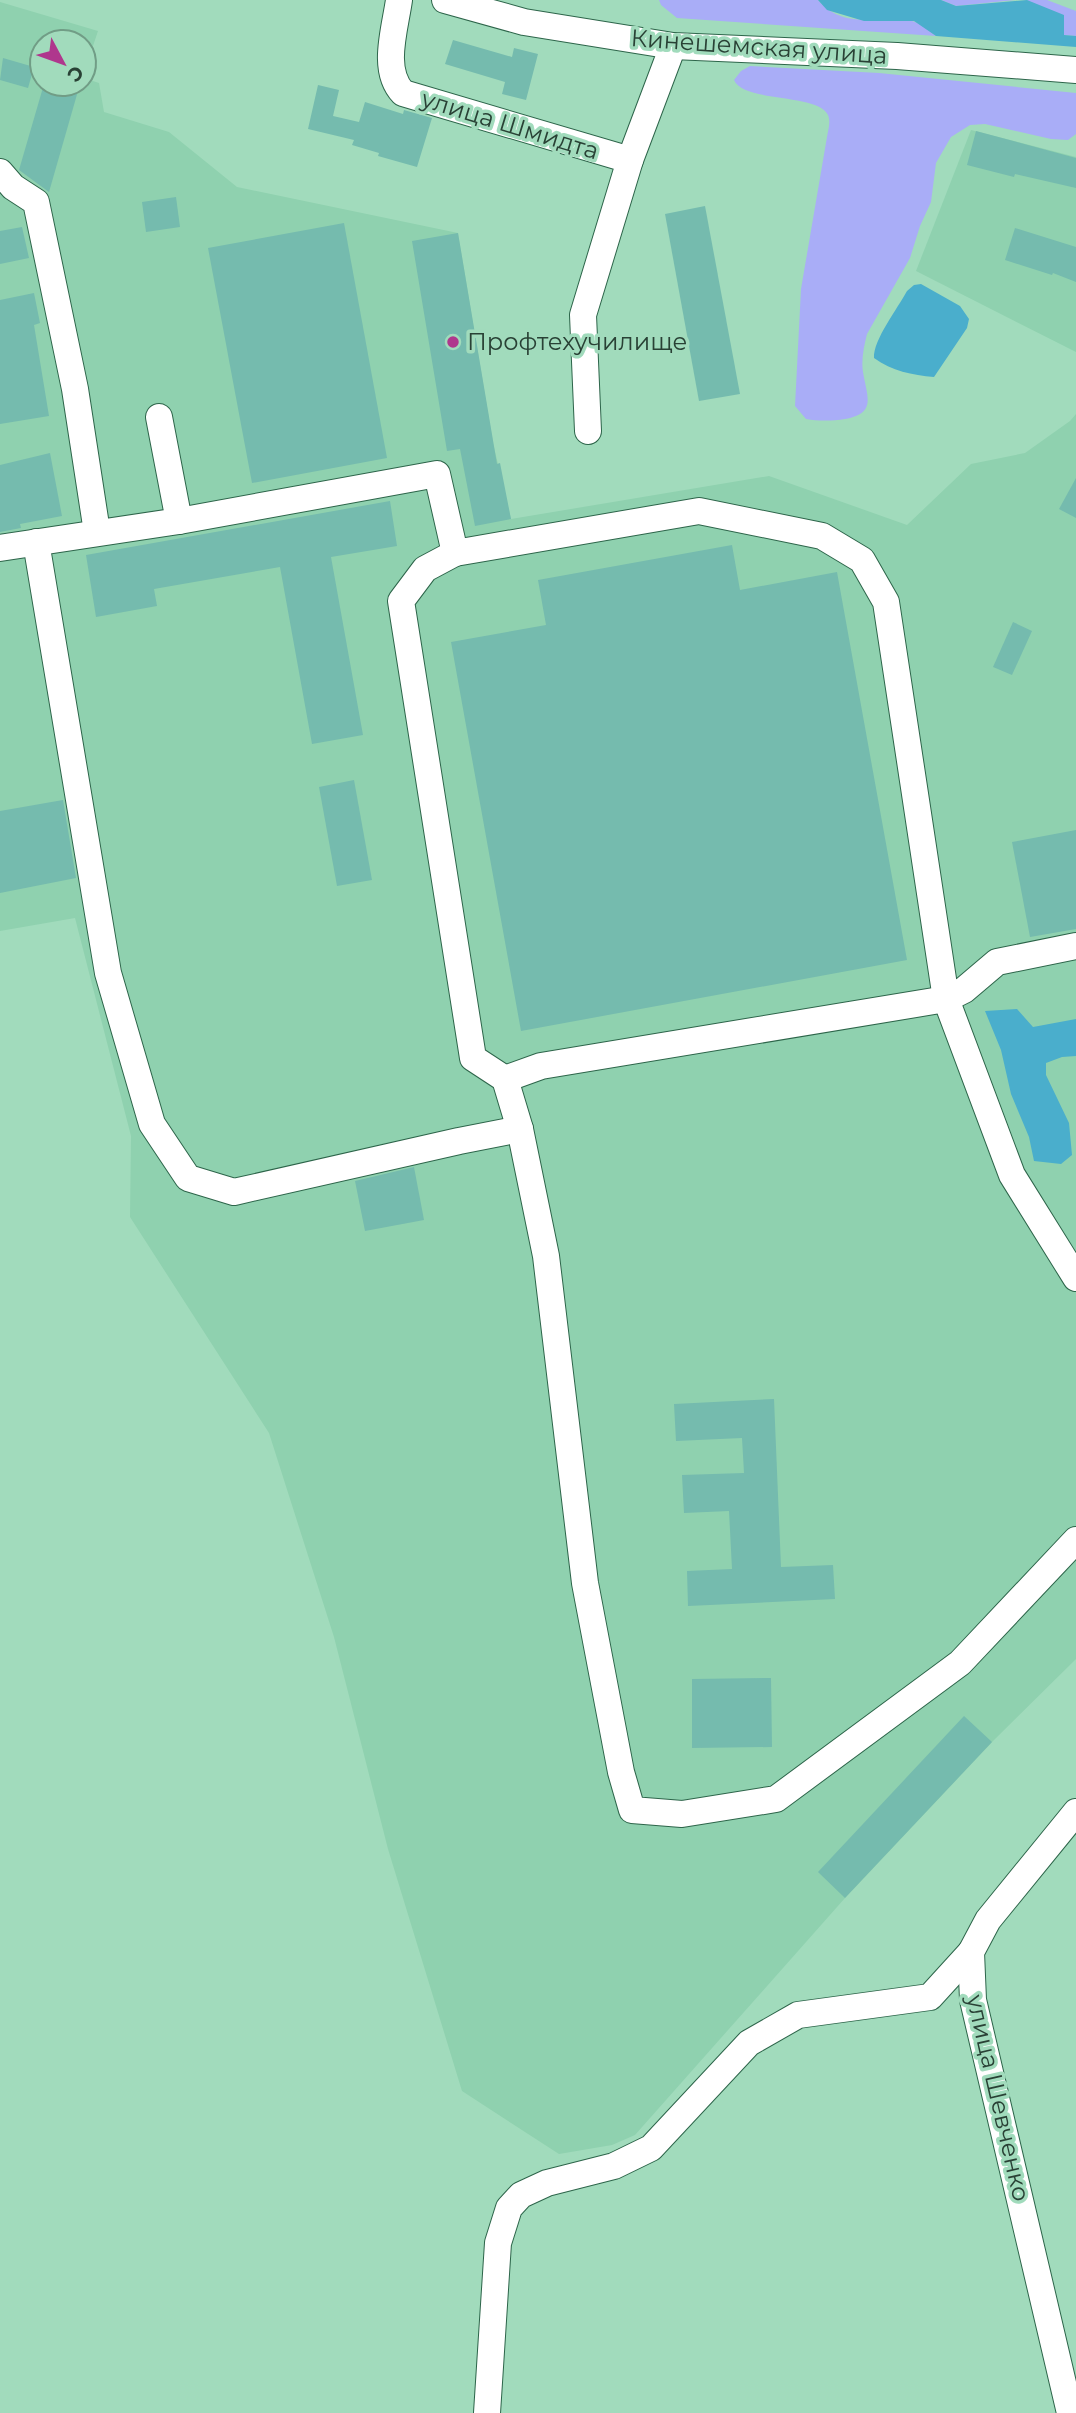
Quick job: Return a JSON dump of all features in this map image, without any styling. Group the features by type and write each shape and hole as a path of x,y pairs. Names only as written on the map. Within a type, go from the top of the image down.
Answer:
{"street":[{"name":"улица Шмидта","path":"399,0 391,65 395,84 403,93 630,160"},
{"name":"Кинешемская улица","path":"445,0 524,22 673,46 897,56 1076,70"},
{"path":"588,431 583,314 630,160 673,46"},
{"path":"0,172 13,187 36,202 75,389 97,532"},
{"path":"159,417 179,521"},
{"path":"0,548 179,521 437,474 456,553"},
{"path":"1076,1278 1012,1175 946,999 886,602 862,560 822,536 699,511 456,553 425,569 401,601 473,1058 505,1079 520,1129 546,1256 585,1583 621,1772 632,1810 682,1814 776,1799 960,1663 1076,1540"},
{"path":"36,542 108,973 152,1124 188,1178 234,1192 520,1129"},
{"path":"505,1079 541,1066 946,999 964,990 997,962 1076,946"},
{"path":"486,2413 498,2243 509,2208 521,2195 547,2183 614,2166 651,2148 749,2043 798,2015 930,1997 971,1952 988,1920 1076,1812"},
{"name":"улица Шевченко","path":"971,1952 973,2000 1070,2413"}],"shaded area":[{"path":"659,0 818,0 839,16 863,20 912,21 936,36 677,18 661,5"},
{"path":"818,0 941,0 956,6 1027,0 1064,15 1064,35 1076,36 1076,47 936,36 914,21 864,21 827,10"},
{"path":"941,0 1015,0 956,6"},
{"path":"1027,0 1047,0 1076,11 1076,36 1064,35"},
{"path":"0,2 88,28 28,28 28,98 98,98 98,83 104,112 169,132 237,187 458,233 493,443 511,519 769,476 907,525 971,464 1025,453 1076,414 1076,1659 992,1742 845,1898 635,2135 612,2145 559,2154 462,2091 388,1849 334,1637 269,1433 130,1217 131,1136 75,918 0,931"},
{"path":"750,66 879,73 1076,93 1076,134 1068,140 1051,139 985,124 970,125 951,137 936,163 931,202 910,258 867,334 862,363 868,403 862,413 845,419 806,419 795,406 801,289 829,118 822,108 810,103 752,92 740,87 734,80 741,71"},
{"path":"971,130 1076,157 1076,352 916,271"},
{"path":"921,284 960,306 969,319 967,328 934,377 902,372 874,358 877,342 907,291 914,285"},
{"path":"1017,1009 1033,1027 1076,1019 1076,1056 1062,1057 1046,1063 1046,1075 1069,1123 1072,1155 1061,1164 1034,1161 1029,1137 1011,1094 1001,1050 985,1011"}],"building":[{"path":"453,40 512,57 514,48 538,54 526,100 502,94 505,82 445,64"},
{"path":"3,58 28,65 28,88 0,80"},
{"path":"318,85 339,90 333,116 359,122 365,102 403,114 404,110 432,118 417,167 352,145 354,140 308,129"},
{"path":"40,98 76,98 49,192 19,170"},
{"path":"976,131 1076,158 1076,188 967,165"},
{"path":"176,197 180,227 146,232 142,202"},
{"path":"705,206 740,394 699,401 665,214"},
{"path":"344,223 387,458 252,483 208,248"},
{"path":"22,227 29,258 0,264 0,231"},
{"path":"1015,228 1076,247 1076,282 1005,260"},
{"name":"Профтехучилище","path":"458,233 497,464 500,463 511,519 475,526 460,449 447,451 412,241"},
{"path":"34,293 40,323 34,325 49,416 0,424 0,300"},
{"path":"50,453 62,516 20,524 21,528 0,532 0,465"},
{"path":"1076,478 1076,518 1059,509"},
{"path":"390,501 397,546 331,557 363,735 312,744 280,567 154,589 157,606 96,617 86,555"},
{"path":"732,545 740,590 837,572 907,960 521,1031 451,642 546,625 538,580"},
{"path":"1013,622 1032,631 1012,675 993,667"},
{"path":"354,780 372,880 337,886 319,787"},
{"path":"63,800 76,878 0,893 0,811"},
{"path":"1076,830 1076,929 1030,937 1012,842"},
{"path":"414,1167 424,1220 365,1231 355,1181"},
{"path":"774,1399 781,1567 833,1565 835,1599 688,1606 687,1571 732,1569 729,1511 684,1513 682,1475 744,1473 742,1438 676,1441 674,1404"},
{"path":"771,1678 772,1747 692,1748 692,1679"},
{"path":"964,1716 992,1742 845,1898 818,1872"}],"place":[{"name":"Профтехучилище","path":"453,342"}]}
